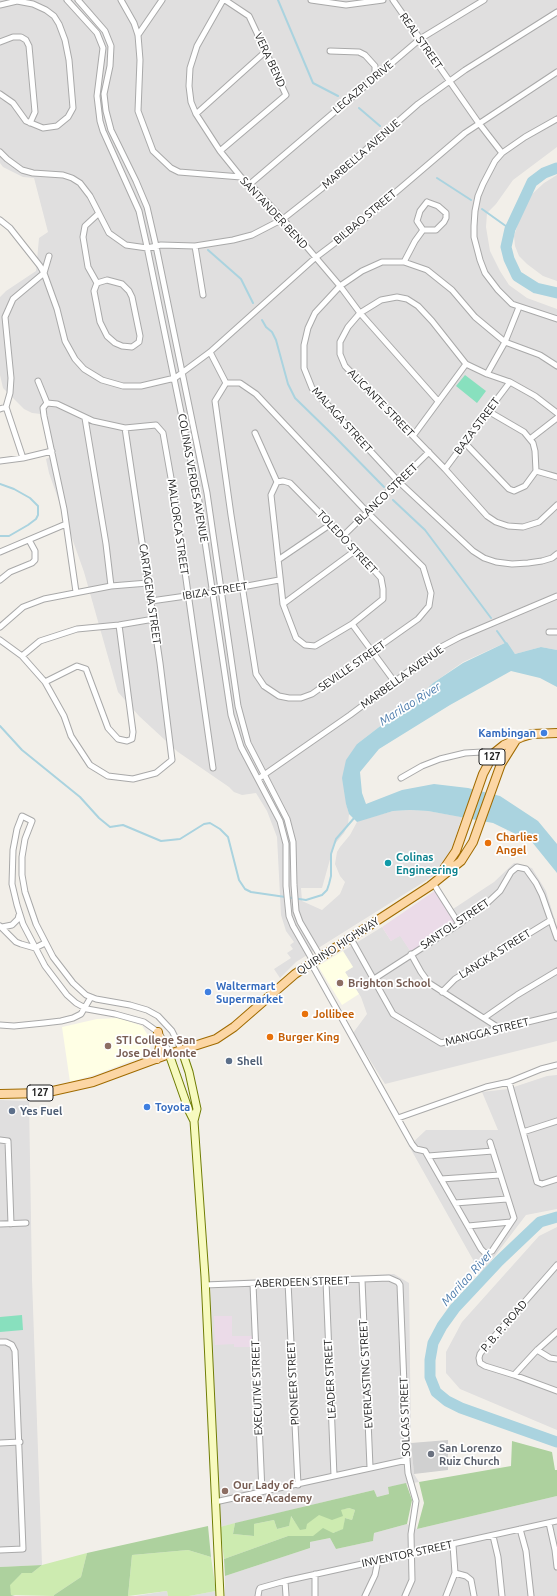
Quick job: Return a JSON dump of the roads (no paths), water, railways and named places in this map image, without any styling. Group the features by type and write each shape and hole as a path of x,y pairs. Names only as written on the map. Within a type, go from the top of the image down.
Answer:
{"main road":[{"name":"127","path":"494,753 504,745 532,734 557,733"},
{"name":"QUIRINO HIGHWAY","path":"0,1094 44,1093 70,1088 102,1079 169,1054 216,1039 234,1027 295,974 455,867 465,856 473,842 504,756 516,740"},
{"name":"QUIRINO HIGHWAY","path":"433,883 452,859 468,821 487,766 494,753"},
{"path":"156,1059 160,1047 158,1032"}],"street":[{"name":"COLINAS VERDES AVENUE","path":"67,0 97,33 101,40 104,54 97,96 100,121 103,132 139,211 175,378 198,495 230,715 241,747 276,812 286,844 286,886 288,908 293,926 412,1144 416,1149 425,1151 428,1156"},
{"name":"COLINAS VERDES AVENUE","path":"78,0 105,31 108,38 111,55 104,94 106,111 111,130 147,207 156,246 207,493 238,706 248,743 282,809 293,842 296,906 300,922 320,956"},
{"path":"121,0 134,23 138,35 140,60 138,111 153,151 171,168 179,172 241,177"},
{"path":"138,35 162,0"},
{"name":"VERA BEND","path":"220,151 286,95 249,16 224,0"},
{"name":"SANTANDER BEND","path":"224,0 197,46 190,68 189,86 191,102 196,114 220,151 241,177 250,184 283,219 340,286 360,313 438,400"},
{"path":"311,0 346,5 383,0"},
{"name":"REAL STREET","path":"393,0 502,154"},
{"name":"LEGAZPI DRIVE","path":"250,184 375,75 420,39 484,0"},
{"path":"0,4 17,2 34,4 54,16 59,24 65,40 73,95 71,112 57,126 43,128 26,121 13,103 0,94"},
{"name":"MARBELLA AVENUE","path":"147,248 156,246 195,246 233,240 252,235 283,219 321,189 418,104 450,81 557,12"},
{"path":"0,42 13,37 21,37 26,40 29,46 35,112 30,123"},
{"path":"330,51 359,52 365,55 375,66 375,75"},
{"path":"196,114 265,52"},
{"name":"BILBAO STREET","path":"175,378 210,352 315,258 348,233 464,132 557,72"},
{"path":"557,119 525,137 502,154 492,167 478,196 475,211 474,237 485,273 501,294 512,304 557,319"},
{"path":"0,152 22,170 33,173 63,175 80,183 90,196 98,214 110,232 120,242 132,246 147,248"},
{"path":"427,202 432,203 446,213 446,218 436,230 423,230 417,221 417,216 427,202"},
{"path":"97,283 104,280 113,281 122,284 129,291 140,336 139,342 135,346 128,348 122,346 107,336 100,322 94,293 97,283 88,267 83,237 85,226 98,214"},
{"path":"0,220 10,228 44,273 58,309 66,341 75,359 84,369 102,380 123,386 141,386 175,378"},
{"path":"404,262 413,244 423,230"},
{"path":"195,246 203,295"},
{"path":"22,458 6,407 10,393 11,378 5,317 13,299 44,273 49,256"},
{"name":"MALAGA STREET","path":"557,366 540,355 505,342 475,317 452,290 427,270 404,262 382,262 362,271 340,286 315,313 308,328 304,346 304,368 312,388 399,482 473,551 484,558 496,562 512,564 528,564 552,558 557,554"},
{"name":"ALICANTE STREET","path":"557,413 544,402 510,382 487,374 466,364 432,321 418,306 407,299 397,297 381,300 360,313 348,327 340,342 340,354 345,366 445,469 487,516 496,522 512,527 528,526 539,522 557,505"},
{"path":"487,374 505,342 519,306"},
{"path":"210,352 226,383"},
{"path":"413,436 438,400 466,364"},
{"path":"38,381 47,403 43,408 66,524 76,592"},
{"name":"BAZA STREET","path":"445,469 510,382"},
{"name":"SEVILLE STREET","path":"226,383 240,383 256,394 368,512 423,567 431,593 429,606 418,619 312,694 301,698 279,696 264,686 256,674 215,401 226,383"},
{"name":"MALLORCA STREET","path":"47,403 57,404 93,421 125,428 156,425 163,434 174,495 213,768"},
{"path":"0,409 6,407"},
{"path":"464,442 509,489 514,491 525,486 536,471 535,451 530,439 524,432 488,410"},
{"path":"85,418 106,544 111,586"},
{"path":"530,439 557,418"},
{"name":"CARTAGENA STREET","path":"45,682 64,716 71,736 90,765 108,776 133,779 156,773 172,760 154,619 125,428"},
{"path":"255,433 277,482"},
{"path":"0,461 22,458 52,451"},
{"name":"BLANCO STREET","path":"343,536 428,452"},
{"path":"536,471 557,478"},
{"name":"TOLEDO STREET","path":"283,481 290,483 331,524 381,578 383,599 352,624 315,646 305,646 296,638 283,604 279,580 271,496 277,482 283,481"},
{"path":"0,552 66,524"},
{"path":"278,560 331,524"},
{"path":"0,580 10,572 32,563 35,560 35,551 29,540"},
{"path":"283,604 356,550"},
{"name":"IBIZA STREET","path":"151,601 221,591 279,580"},
{"path":"0,627 23,607 44,599 111,586 148,583"},
{"name":"MARBELLA AVENUE","path":"258,778 350,715 441,647 460,636 557,596"},
{"path":"22,656 40,640 77,629 119,625 154,619"},
{"path":"352,624 394,681"},
{"path":"0,640 22,656 45,682 77,666 86,669 108,728 118,739 127,741 132,738 133,732 119,625"},
{"path":"549,632 557,632"},
{"path":"401,778 422,766 440,759 465,753 494,753 504,756"},
{"path":"276,812 282,809"},
{"path":"194,1121 164,1041 158,1032 144,1022 128,1017 83,1008 67,995 45,966 23,924 12,884 12,861 15,838 22,816 32,821 27,830 23,852 23,884 32,914 45,943 53,956 73,983 82,992 91,997 130,1005 152,1013 163,1021 172,1031 187,1064 197,1109 194,1121 205,1285 218,1596"},
{"name":"SANTOL STREET","path":"374,979 460,924 494,898 511,872 517,867 526,869 536,883 557,938"},
{"path":"286,880 294,882"},
{"path":"433,883 460,924"},
{"path":"288,908 296,906"},
{"path":"19,912 18,919 14,923 1,927 16,942 35,948 45,943"},
{"name":"LANGKA STREET","path":"442,992 455,979 551,920"},
{"name":"MANGGA STREET","path":"350,937 393,1014 441,1043 557,1015"},
{"path":"411,954 425,979 442,992 499,1028"},
{"path":"484,1018 517,995 557,971"},
{"path":"0,1025 14,1026 61,1021 73,1018 81,1014 83,1008 91,997"},
{"path":"398,1118 486,1087 509,1082 557,1064"},
{"path":"509,1082 537,1182 542,1184 557,1179"},
{"path":"523,1132 557,1121"},
{"path":"0,1140 8,1141 11,1224"},
{"path":"490,1142 493,1150 507,1199 514,1218 492,1251 488,1253 483,1252 428,1156 493,1150"},
{"path":"441,1179 500,1175"},
{"path":"455,1203 507,1199"},
{"path":"468,1226 512,1222"},
{"path":"0,1224 26,1223"},
{"name":"P. B. P. ROAD","path":"557,1265 480,1354 479,1358 480,1363 485,1366 557,1391"},
{"name":"ABERDEEN STREET","path":"205,1285 389,1278 398,1282"},
{"name":"EVERLASTING STREET","path":"362,1280 370,1467"},
{"name":"LEADER STREET","path":"326,1281 334,1476"},
{"name":"PIONEER STREET","path":"288,1282 298,1484"},
{"name":"SOLCAS STREET","path":"398,1282 401,1290 408,1473 416,1501 411,1534 412,1580 406,1596"},
{"name":"EXECUTIVE STREET","path":"253,1284 262,1492"},
{"path":"514,1375 537,1350 557,1332"},
{"path":"0,1342 6,1342 12,1345 15,1351 20,1442 23,1549 0,1550"},
{"path":"537,1350 550,1358 557,1359"},
{"path":"0,1443 20,1442"},
{"path":"215,1502 407,1460"},
{"name":"INVENTOR STREET","path":"258,1596 260,1588 285,1581 557,1521"},
{"path":"549,1523 557,1567"},
{"path":"520,1529 526,1551 531,1596"},
{"path":"493,1536 498,1557 502,1596"},
{"path":"446,1596 456,1574 453,1545"},
{"path":"365,1596 376,1575 378,1560"},
{"path":"315,1574 315,1596"},
{"path":"456,1574 466,1576 471,1580 474,1596"},
{"path":"285,1581 286,1596"}],"water":[{"path":"507,642 515,654 541,647 557,650 557,687 540,678 511,671 450,705 379,749 360,772 362,793 366,804 402,790 434,784 468,788 500,796 538,821 557,844 557,873 532,842 493,823 428,811 410,810 393,811 357,822 349,814 346,804 342,778 346,760 357,744 422,694 433,683 463,663"}],"waterway":[{"path":"278,0 313,83 338,96"},
{"path":"359,108 380,126"},
{"name":"Marilao River","path":"557,168 544,173 532,182 510,229 506,247 509,259 517,276 536,288 557,293"},
{"path":"437,178 471,200"},
{"path":"482,209 510,229"},
{"path":"208,250 241,279 253,303"},
{"path":"262,320 266,327 272,332 276,340 288,384 295,398 384,487"},
{"path":"0,484 14,489 30,498 38,506 38,515 36,519 9,536 0,536"},
{"path":"393,500 425,530 491,618"},
{"path":"497,631 507,645"},
{"path":"0,726 22,750 80,797 99,818 110,827 123,825 161,841 180,839 204,824 210,823 220,829 228,837 239,880 245,889 251,892 306,900 322,895 327,890 329,884 331,876 331,854 336,839 355,817"},
{"name":"Marilao River","path":"557,1217 540,1222 499,1261 455,1308 442,1326 433,1343 430,1360 430,1377 436,1392 447,1401 461,1408 557,1442"}],"place":[{"name":"Kambingan","path":"544,733"},
{"name":"Charlies Angel","path":"488,843"},
{"name":"Colinas Engineering","path":"388,863"},
{"name":"Brighton School","path":"340,983"},
{"name":"Waltermart Supermarket","path":"208,992"},
{"name":"Jollibee","path":"305,1014"},
{"name":"Burger King","path":"270,1037"},
{"name":"STI College San Jose Del Monte","path":"108,1046"},
{"name":"Shell","path":"229,1061"},
{"name":"Toyota","path":"147,1107"},
{"name":"Yes Fuel","path":"12,1111"},
{"name":"San Lorenzo Ruiz Church","path":"431,1454"},
{"name":"Our Lady of Grace Academy","path":"225,1491"}]}
